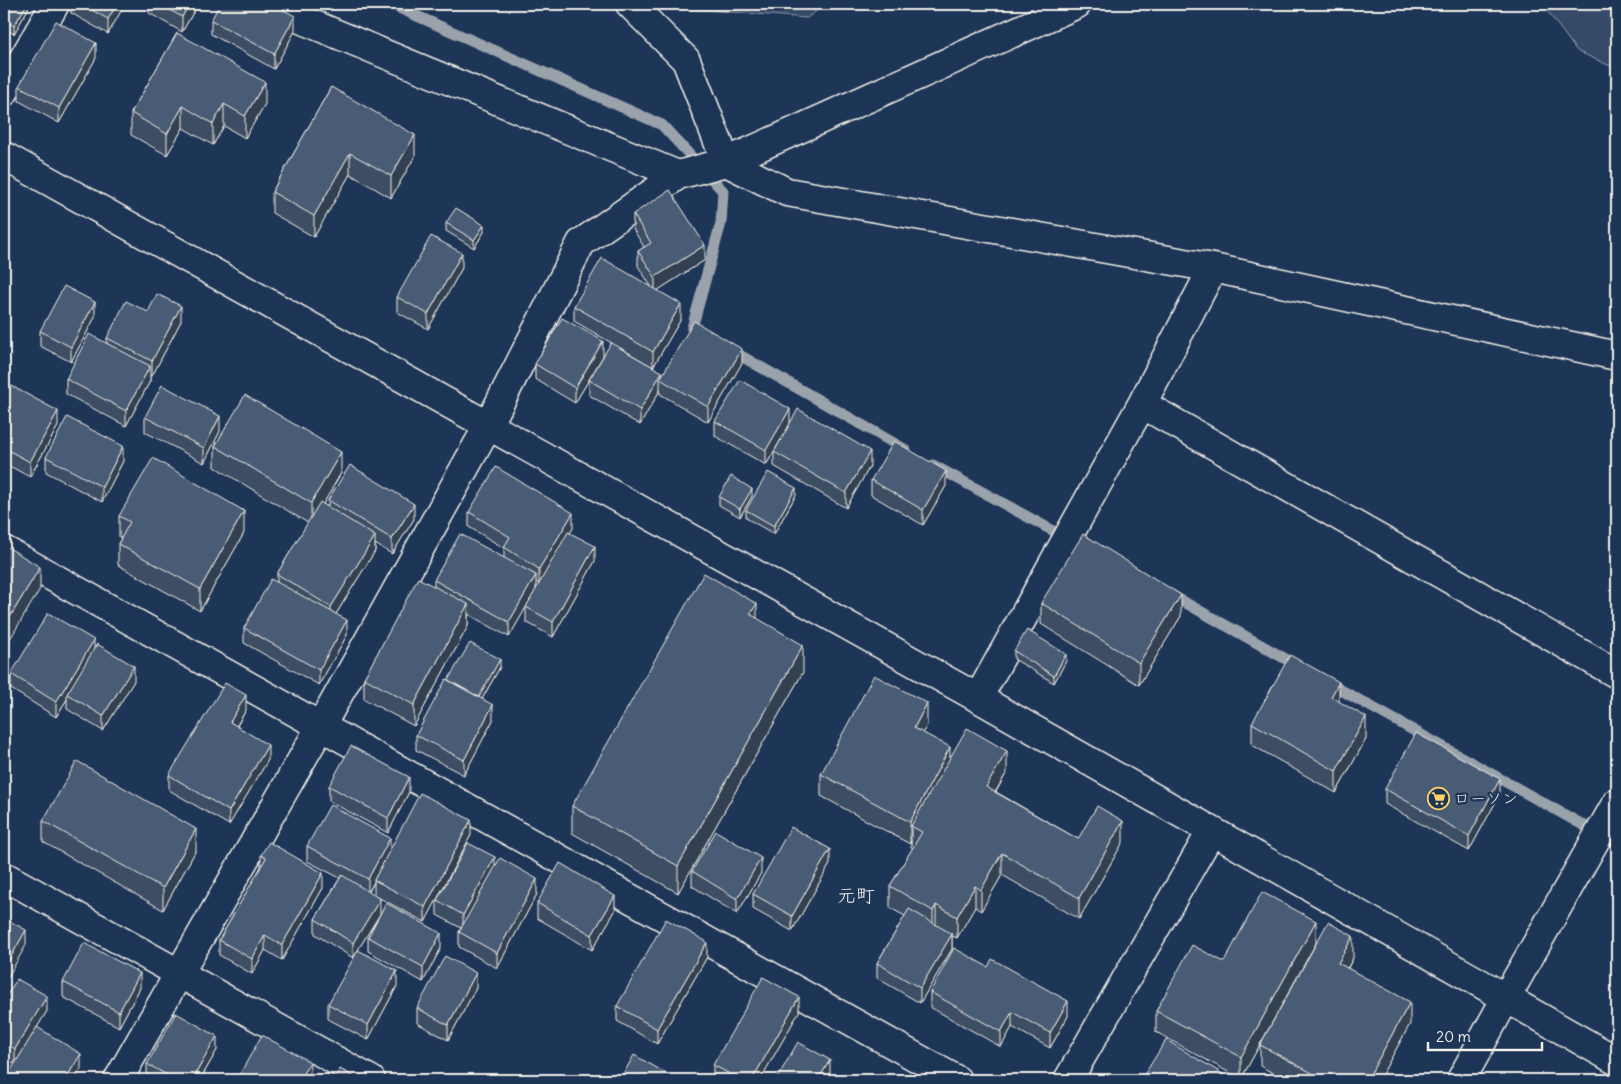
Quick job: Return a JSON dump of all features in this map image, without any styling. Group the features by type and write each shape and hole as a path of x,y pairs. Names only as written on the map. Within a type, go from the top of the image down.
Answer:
{"street":[{"path":"4,92 55,4"},
{"path":"264,4 678,175"},
{"path":"630,4 686,60 726,162 787,192 1213,268 1617,356"},
{"path":"118,1080 320,726 488,426 581,243 678,175 726,162 1077,4"},
{"path":"4,156 978,698 1211,832 1507,996 1617,1061"},
{"path":"978,698 1142,404 1213,268"},
{"path":"1142,404 1617,674"},
{"path":"4,550 957,1080"},
{"path":"1461,1080 1617,802"},
{"path":"1068,1080 1211,832"},
{"path":"4,876 371,1080"}],"shaded area":[{"path":"631,4 826,4 807,18"},
{"path":"1542,4 1617,4 1617,69 1577,51"}],"building":[{"path":"4,4 27,4 14,26 4,20"},
{"path":"81,4 117,4 108,19"},
{"path":"159,4 189,4 182,17"},
{"path":"220,4 272,4 295,16 274,54 211,20"},
{"path":"56,21 96,43 59,108 19,86"},
{"path":"177,33 265,82 245,116 224,104 213,124 183,106 167,134 131,113"},
{"path":"331,87 415,135 391,176 350,153 314,216 272,192"},
{"path":"670,190 705,245 655,277 638,251 651,243 633,214"},
{"path":"456,208 484,225 474,240 446,223"},
{"path":"431,236 462,253 428,314 397,297"},
{"path":"602,258 681,304 653,352 574,306"},
{"path":"64,286 95,302 71,347 40,331"},
{"path":"157,294 181,306 152,361 107,338 126,301 148,312"},
{"path":"562,318 603,341 575,388 535,364"},
{"path":"694,321 742,349 708,407 660,379"},
{"path":"89,334 150,366 126,411 66,379"},
{"path":"611,343 662,372 640,410 589,380"},
{"path":"740,380 790,409 766,450 715,421"},
{"path":"4,382 58,411 30,462 4,448"},
{"path":"162,385 220,416 204,448 145,417"},
{"path":"245,395 341,452 311,503 215,446"},
{"path":"798,409 870,451 846,493 774,452"},
{"path":"67,417 123,446 102,487 46,457"},
{"path":"894,441 946,471 923,510 871,480"},
{"path":"153,458 244,511 200,589 118,544 130,522 119,516"},
{"path":"350,465 414,504 392,539 328,500"},
{"path":"496,467 573,513 539,569 504,547 510,537 469,512"},
{"path":"768,472 796,488 774,526 746,510"},
{"path":"731,476 752,489 740,509 719,497"},
{"path":"320,502 375,536 331,607 277,574"},
{"path":"568,532 595,546 553,622 526,607"},
{"path":"460,534 536,575 509,622 434,580"},
{"path":"1083,534 1181,595 1139,663 1041,603"},
{"path":"4,545 40,567 4,627"},
{"path":"704,573 757,604 750,614 803,645 678,866 572,806"},
{"path":"418,578 468,604 414,705 364,678"},
{"path":"271,579 347,620 319,670 244,628"},
{"path":"48,613 94,640 56,702 11,674"},
{"path":"1027,630 1066,654 1054,676 1014,651"},
{"path":"470,643 500,659 479,697 448,680"},
{"path":"97,644 134,666 103,716 67,694"},
{"path":"1290,655 1339,682 1331,697 1366,717 1336,771 1252,723"},
{"path":"874,675 927,703 914,728 950,747 910,822 821,774"},
{"path":"446,679 493,705 464,760 416,735"},
{"path":"225,683 246,695 230,722 268,745 229,811 169,775"},
{"path":"967,728 1007,751 986,787 1078,839 1097,806 1123,821 1079,898 1002,853 981,890 975,886 957,917 936,905 933,911 890,886 922,832 911,826"},
{"path":"1416,733 1500,779 1469,836 1385,789"},
{"path":"351,746 409,777 388,818 329,786"},
{"path":"77,761 196,829 163,888 43,821"},
{"path":"420,793 471,820 425,907 374,880"},
{"path":"330,805 390,838 368,879 307,846"},
{"path":"791,827 830,849 792,916 753,894"},
{"path":"716,831 761,858 737,899 692,871"},
{"path":"269,842 323,873 282,945 265,935 252,959 219,940 266,858 261,855"},
{"path":"468,843 495,857 463,915 437,900"},
{"path":"500,858 537,879 497,953 459,932"},
{"path":"560,863 615,896 592,935 537,903"},
{"path":"342,875 380,899 353,943 315,919"},
{"path":"1262,892 1316,921 1241,1057 1156,1011 1192,945 1224,962"},
{"path":"386,903 441,933 423,967 368,937"},
{"path":"909,909 952,934 920,988 877,963"},
{"path":"4,918 26,930 4,969"},
{"path":"666,919 707,942 657,1029 617,1006"},
{"path":"1328,922 1353,936 1338,963 1410,1002 1367,1080 1325,1080 1260,1045"},
{"path":"84,943 140,973 119,1012 63,982"},
{"path":"954,948 988,967 992,959 1068,1001 1050,1033 1012,1012 1001,1032 930,992"},
{"path":"358,950 397,971 368,1025 328,1004"},
{"path":"445,956 476,973 448,1025 417,1008"},
{"path":"763,977 799,997 752,1080 741,1080 713,1065"},
{"path":"17,979 47,996 15,1049 4,1042 4,1000"},
{"path":"176,1013 217,1036 192,1080 176,1080 147,1064"},
{"path":"37,1027 81,1054 65,1080 5,1080"},
{"path":"262,1035 310,1062 299,1080 237,1079"},
{"path":"1166,1040 1233,1080 1141,1080"},
{"path":"798,1042 830,1060 818,1080 776,1080"},
{"path":"634,1055 678,1080 620,1080"},
{"path":"340,1069 360,1080 333,1080"}],"waterway":[{"path":"390,4 662,125 723,191 721,223 692,328 698,331"},
{"path":"729,349 906,450"},
{"path":"933,465 1068,539"},
{"path":"1168,593 1300,667"},
{"path":"1325,681 1617,844"}],"place":[{"name":"ローソン","path":"1438,798"}],"district":[{"name":"元町","path":"856,895"}]}
